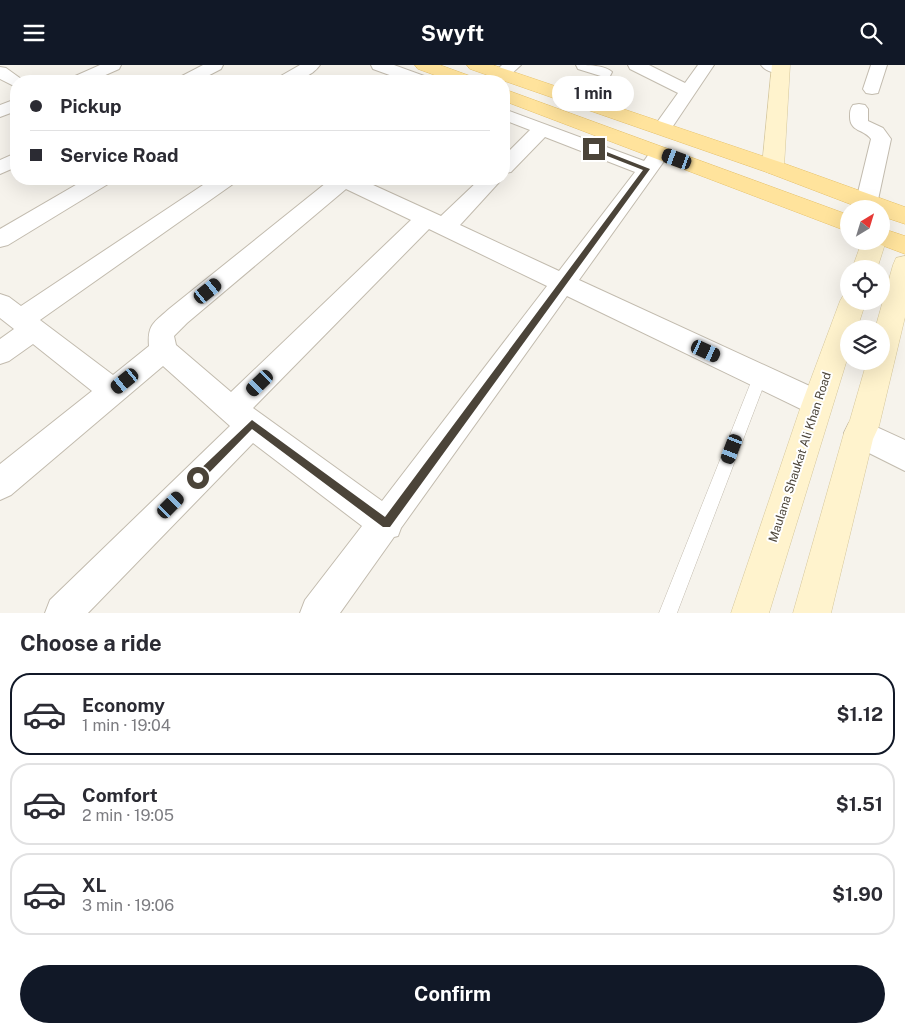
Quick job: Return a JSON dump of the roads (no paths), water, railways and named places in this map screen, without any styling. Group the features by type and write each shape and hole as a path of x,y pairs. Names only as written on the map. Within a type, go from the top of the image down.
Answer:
{"main road":[{"path":"424,65 451,75"},
{"path":"773,167 777,66"},
{"path":"491,71 503,75"},
{"path":"510,77 773,167 853,200"},
{"path":"510,98 653,161 840,221"},
{"path":"890,212 905,216"},
{"path":"890,240 905,245"},
{"path":"890,324 905,265"},
{"name":"Maulana Shaukat Ali Khan Road","path":"750,613 817,403 850,310"},
{"path":"812,613 859,433 864,426 878,370"}],"street":[{"path":"92,75 113,65"},
{"path":"197,75 215,65"},
{"path":"295,75 312,65"},
{"path":"379,65 392,75"},
{"path":"584,65 604,72"},
{"path":"636,65 688,91"},
{"path":"662,128 706,65"},
{"path":"872,89 879,65"},
{"path":"860,109 859,124 876,132 881,139 866,200"},
{"path":"318,613 386,524 653,161 542,129 510,116"},
{"path":"510,161 542,129"},
{"path":"0,239 91,185"},
{"path":"0,353 27,325 218,185"},
{"path":"345,185 178,316 161,333 163,350 242,417 386,524"},
{"path":"361,185 435,223 817,403"},
{"path":"63,613 242,417 435,223 484,185"},
{"path":"0,304 113,391"},
{"path":"0,484 163,350"},
{"path":"859,433 905,456"}],"lane":[{"path":"668,613 760,377"}]}
